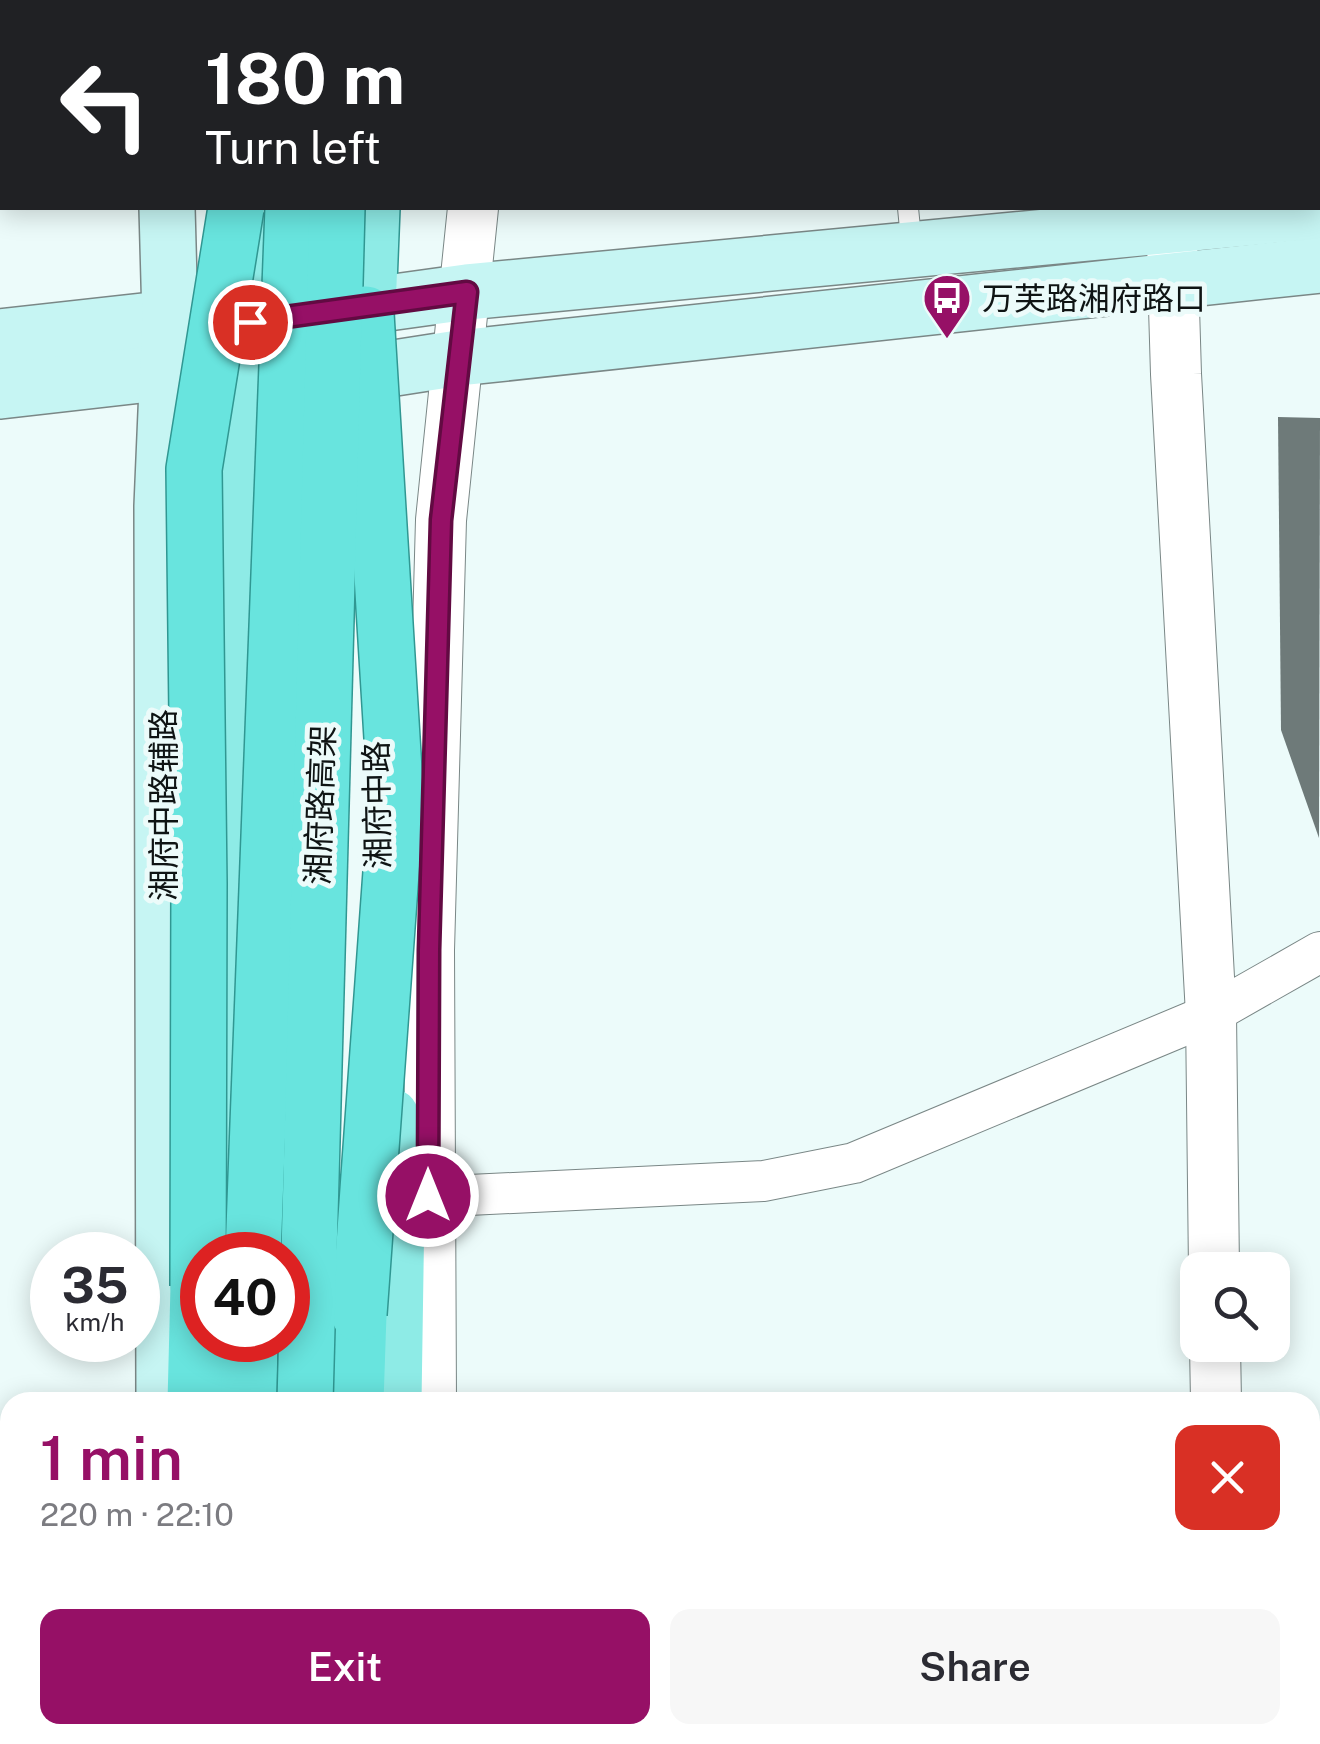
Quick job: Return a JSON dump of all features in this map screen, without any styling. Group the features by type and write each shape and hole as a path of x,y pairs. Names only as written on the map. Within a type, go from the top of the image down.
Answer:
{"highway":[{"path":"210,1232 199,883 194,469 236,210"},
{"name":"湘府路高架","path":"254,1232 293,210"},
{"name":"湘府路高架","path":"305,1392 336,210"},
{"path":"356,1392 396,803 359,210"},
{"path":"196,1392 200,1362"},
{"path":"249,1392 250,1362"}],"main road":[{"name":"湘府中路辅路","path":"164,1392 162,506 170,318 168,210"},
{"path":"213,1232 253,390 251,210"},
{"name":"湘府中路","path":"372,210 366,372 380,930 396,1206 394,1392"},
{"path":"0,338 170,318 250,322 910,229 1320,211"},
{"path":"0,391 167,372 253,390 459,358 1320,265"},
{"path":"220,1392 221,1362"}],"street":[{"path":"431,1392 429,950 440,539 473,210"},
{"path":"1205,218 1175,282 1176,374 1211,1014 1214,1252"},
{"path":"428,1196 764,1180 854,1163 1211,1014 1320,952"},
{"path":"1216,1362 1216,1392"}],"building":[{"path":"1278,417 1320,418 1319,838 1281,730"}],"place":[{"name":"万芙路湘府路口","path":"947,340"}],"route":[{"path":"250,322 467,292 441,520 429,950 428,1196"}]}
